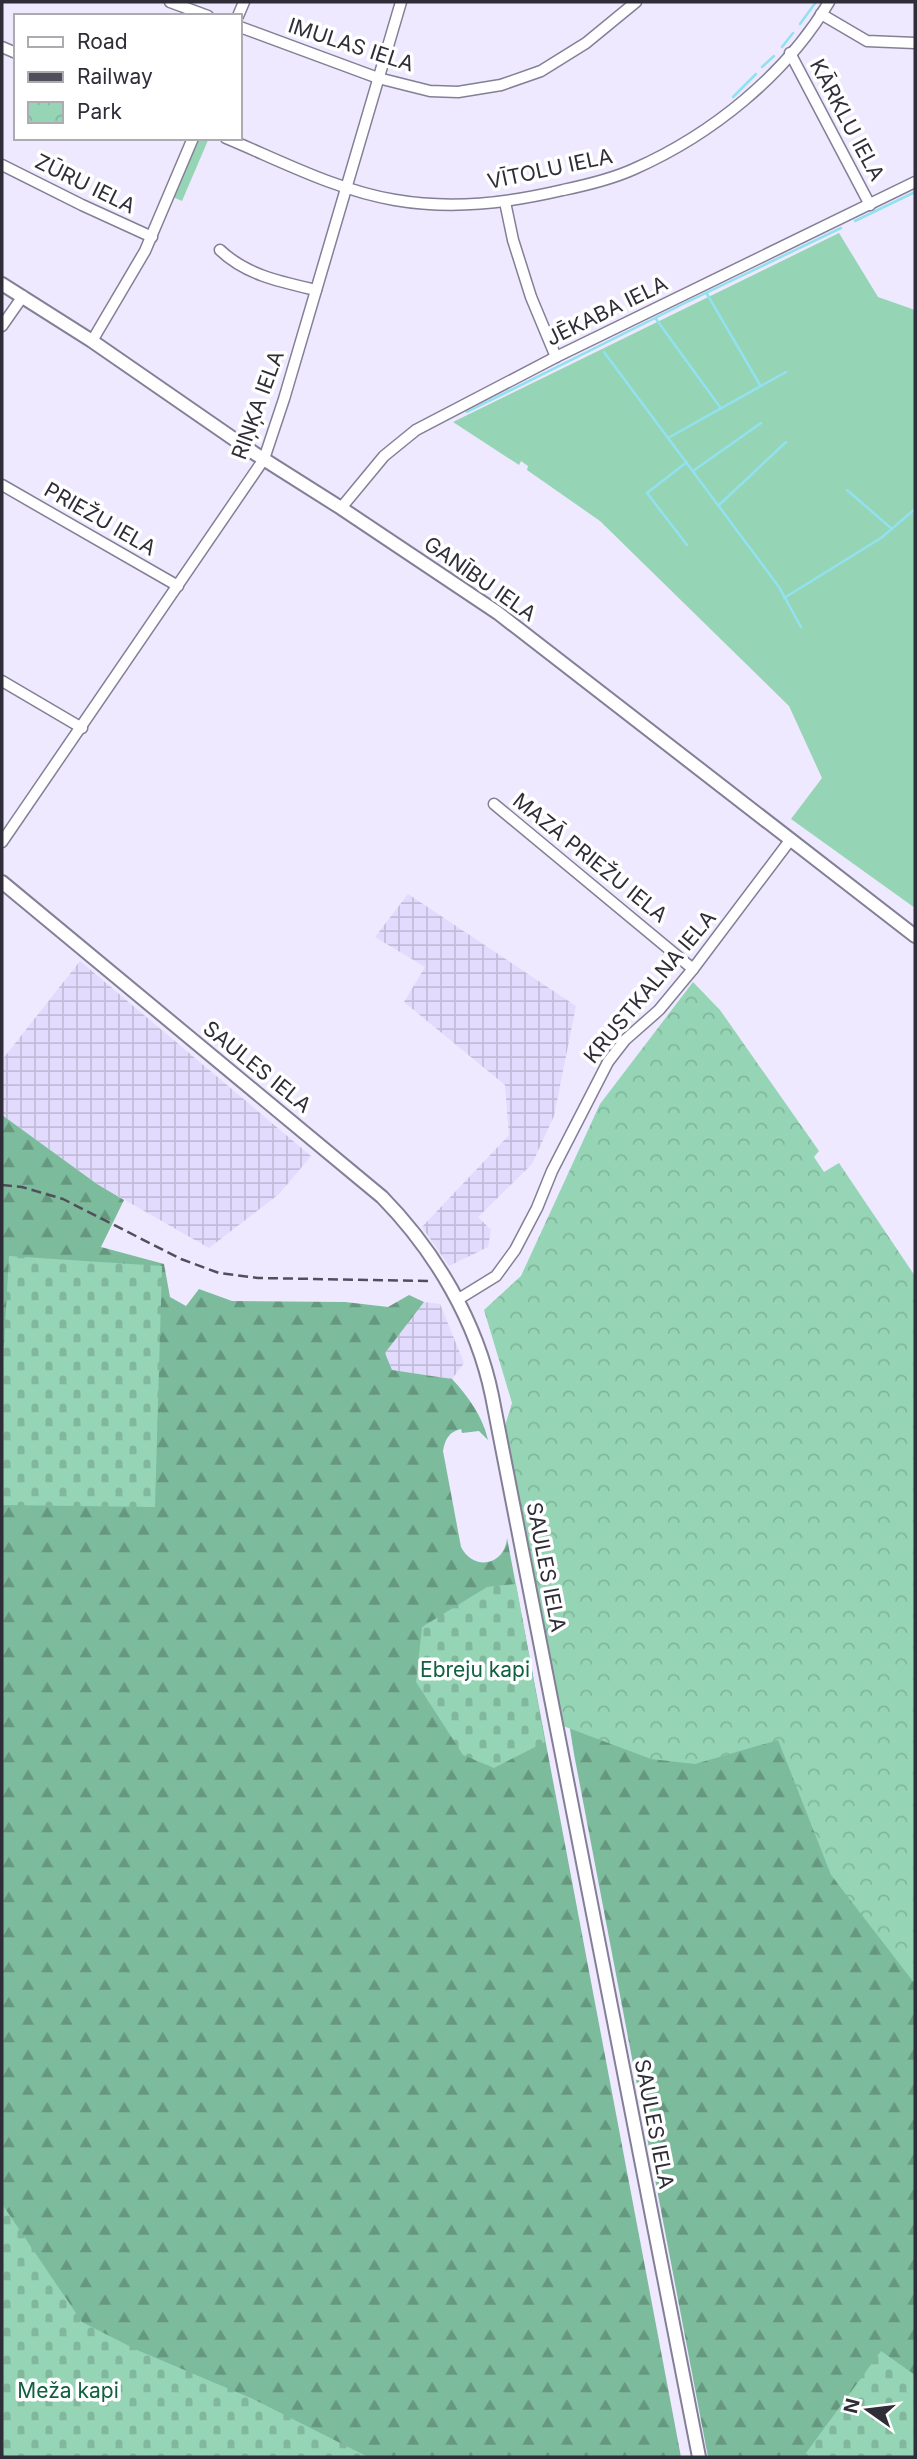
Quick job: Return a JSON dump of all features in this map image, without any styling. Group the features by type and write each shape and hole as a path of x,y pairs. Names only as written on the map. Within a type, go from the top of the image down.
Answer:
{"street":[{"path":"170,2 203,14"},
{"name":"RIŅĶA IELA","path":"2,842 264,459 401,2"},
{"name":"IMULAS IELA","path":"242,28 378,78 430,91 453,92 501,85 541,71 586,43 636,2"},
{"name":"VĪTOLU IELA","path":"231,140 346,188 395,200 464,205 505,202 593,183 634,170 718,121 756,89 790,53 829,2"},
{"path":"821,14 867,41 915,43"},
{"name":"KĀRKLU IELA","path":"790,53 870,205"},
{"path":"92,341 152,237 192,140"},
{"name":"ZŪRU IELA","path":"2,165 152,237"},
{"name":"JĒKABA IELA","path":"341,508 384,456 416,430 556,357 915,182"},
{"path":"505,202 513,240 531,297 556,357"},
{"path":"220,250 247,271 316,290"},
{"name":"GANĪBU IELA","path":"2,284 92,341 264,459 498,613 915,936"},
{"path":"2,326 23,296"},
{"name":"PRIEŽU IELA","path":"2,485 178,586"},
{"path":"2,681 82,727"},
{"name":"MAZĀ PRIEŽU IELA","path":"494,804 694,969"},
{"name":"KRUSTKALNA IELA","path":"457,1300 496,1276 515,1250 557,1160 608,1062 625,1040 659,1010 694,969 791,839"},
{"name":"SAULES IELA","path":"2,882 382,1197 428,1249 457,1300 488,1378 699,2457"}],"shaded area":[{"path":"408,894 576,1006 554,1116 532,1164 478,1217 491,1230 488,1247 449,1266 422,1227 509,1135 505,1085 404,1002 425,967 375,937"},
{"path":"80,961 311,1156 279,1194 209,1248 97,1184 2,1115 2,1060"},
{"path":"424,1302 440,1304 464,1363 452,1379 392,1370 385,1353"}],"green space":[{"path":"195,140 208,140 182,201 173,197"},
{"path":"839,233 878,297 915,310 915,908 791,819 822,778 789,706 600,521 527,470 528,466 521,461 519,465 453,422"},
{"path":"693,982 720,1010 819,1151 814,1157 824,1172 839,1163 915,1276 915,1984 831,1875 778,1740 695,1764 651,1759 563,1726 504,1429 512,1403 484,1310 521,1276 600,1104"},
{"path":"2,1115 97,1184 124,1200 101,1247 164,1264 170,1297 186,1306 199,1289 232,1301 345,1302 388,1307 409,1295 424,1302 385,1353 392,1370 452,1379 474,1407 488,1440 479,1431 462,1433 461,1429 451,1434 444,1447 461,1547 473,1560 488,1562 501,1554 507,1538 681,2457 2,2457"},
{"path":"9,1256 162,1266 155,1507 2,1505 2,1379"},
{"path":"517,1398 915,1802 915,2457 708,2457 574,1754"},
{"name":"Ebreju kapi","path":"516,1584 545,1742 494,1768 463,1755 416,1682 422,1627 487,1587"},
{"name":"Meža kapi","path":"2,2204 82,2322 137,2350 253,2399 368,2457 2,2457"},
{"path":"881,2351 915,2375 915,2457 803,2457"}],"waterway":[{"path":"800,24 816,2"},
{"path":"782,47 793,33"},
{"path":"762,67 774,56"},
{"path":"733,97 756,74"},
{"path":"855,221 915,192"},
{"path":"467,412 841,228"},
{"path":"707,294 760,385"},
{"path":"656,319 720,407"},
{"path":"604,352 779,587 801,627"},
{"path":"668,438 786,372"},
{"path":"693,471 761,423"},
{"path":"719,505 786,442"},
{"path":"687,462 647,493 687,545"},
{"path":"847,490 892,529"},
{"path":"784,598 881,538 915,509"}],"railway":[{"path":"2,1185 22,1187 63,1199 181,1259 219,1273 258,1278 431,1281"}]}
